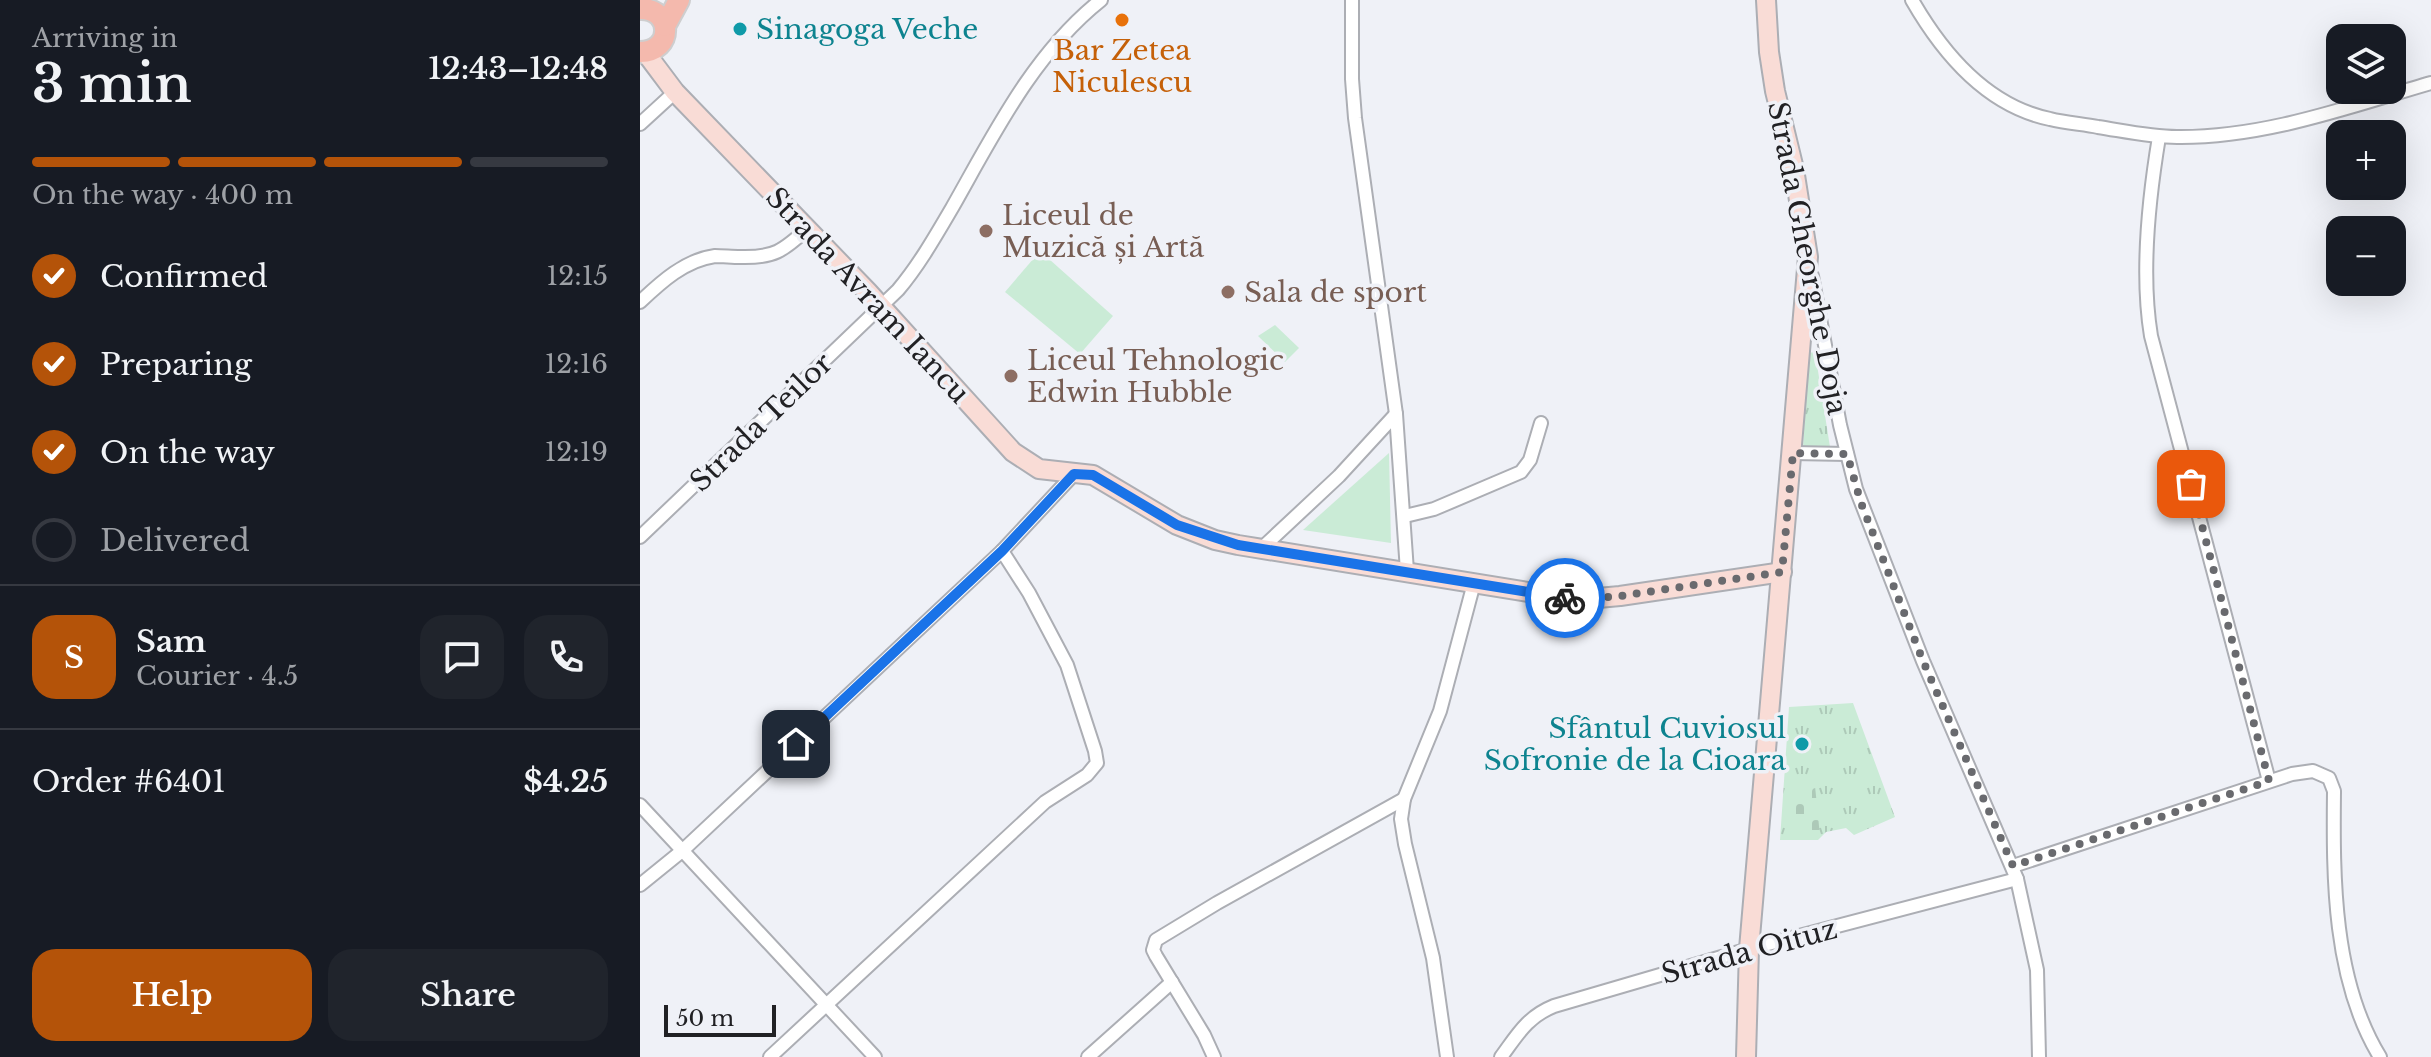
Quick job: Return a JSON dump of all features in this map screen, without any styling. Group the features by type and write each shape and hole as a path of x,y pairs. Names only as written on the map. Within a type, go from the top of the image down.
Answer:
{"main road":[{"path":"641,52 661,44 665,26 679,0"},
{"path":"647,6 665,26"}],"street":[{"name":"Strada Teilor","path":"640,537 882,307 922,259 1028,80 1070,28 1101,0"},
{"path":"1352,0 1355,118 1396,414 1407,571"},
{"name":"Strada Gheorghe Doja","path":"1766,0 1775,91 1794,169 1847,454 1861,503 1923,661 2013,866 2037,970 2039,1057"},
{"path":"1912,0 1942,43 1972,79 1990,94 2048,119 2159,137 2206,137 2252,132 2431,83"},
{"name":"Strada Avram Iancu","path":"641,52 675,92 882,307 1027,464 1039,469 1093,475 1177,525 1215,540 1474,583 1587,599 1782,572"},
{"path":"640,75 662,77"},
{"path":"640,124 675,92"},
{"path":"2159,137 2152,177 2146,304 2151,336 2269,781"},
{"path":"640,301 679,270 696,261 715,256 768,257 807,229"},
{"path":"1746,1057 1749,949 1808,257"},
{"path":"1261,549 1339,476 1396,414"},
{"path":"1405,516 1434,509 1521,472 1530,460 1541,423"},
{"path":"1793,453 1847,454"},
{"path":"640,885 682,851 1002,551 1074,474"},
{"path":"770,1057 1045,802 1087,775 1097,763 1067,665 1029,593 1002,551"},
{"path":"1447,1057 1433,958 1401,819 1404,799 1440,711 1474,583"},
{"path":"2013,866 2269,781 2313,771 2329,778 2334,791 2334,895 2345,959 2367,1035 2380,1057"},
{"path":"1214,1057 1156,956 1153,945 1160,937 1217,903 1404,799"},
{"path":"640,805 875,1057"},
{"name":"Strada Oituz","path":"1501,1057 1525,1024 1538,1012 1749,949 2017,879"},
{"path":"1088,1057 1172,982"}],"green space":[{"path":"1040,251 1113,316 1080,354 1005,292"},
{"path":"1275,325 1299,348 1285,362 1258,336"},
{"path":"1815,352 1830,447 1803,448 1808,353"},
{"path":"1389,453 1391,543 1303,530"},
{"path":"1853,703 1895,817 1854,835 1846,828 1826,832 1818,840 1780,840 1789,707"},
{"path":"1815,786 1820,836 1789,835 1789,794"}],"way so far":[{"path":"1565,598 1620,596 1782,572 1793,453 1847,454 1861,503 1923,661 2013,866 2269,781 2191,484"}],"place":[{"name":"Bar Zetea Niculescu","path":"1122,20"},
{"name":"Sinagoga Veche","path":"740,29"},
{"name":"Liceul de Muzică și Artă","path":"986,231"},
{"name":"Sala de sport","path":"1228,292"},
{"name":"Liceul Tehnologic Edwin Hubble","path":"1011,376"},
{"name":"Sfântul Cuviosul Sofronie de la Cioara","path":"1802,744"}],"route":[{"path":"796,744 1002,551 1074,474 1093,475 1155,514 1215,540 1565,598"}]}
